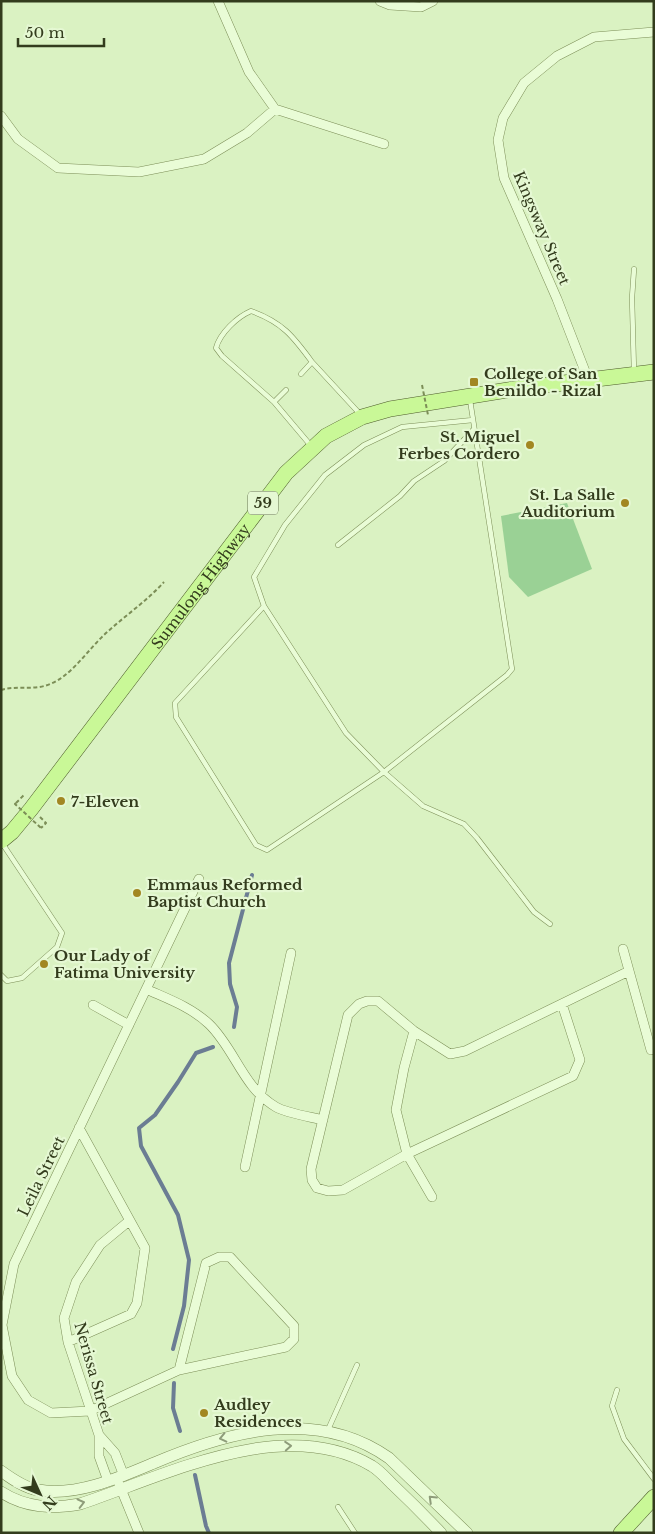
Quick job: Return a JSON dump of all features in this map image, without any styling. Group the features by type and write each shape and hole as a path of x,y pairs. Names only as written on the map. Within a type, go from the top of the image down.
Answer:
{"main road":[{"name":"Sumulong Highway","path":"1,842 12,832 31,808 286,473 326,436 362,417 390,409 588,379 654,372"},
{"path":"621,1533 654,1498"}],"street":[{"path":"218,1 249,72 275,109 384,144"},
{"path":"380,1 390,5 421,7 433,1"},
{"name":"Kingsway Street","path":"588,379 557,299 504,178 498,140 503,118 524,83 556,56 594,37 654,32"},
{"path":"1,116 18,139 58,168 139,172 204,159 247,133 275,109"},
{"name":"Leila Street","path":"179,1370 206,1263 219,1257 230,1257 294,1326 294,1339 286,1347 179,1370 90,1411 51,1413 28,1400 12,1376 2,1325 14,1264 199,879"},
{"path":"623,949 650,1050"},
{"path":"244,1167 291,953"},
{"path":"562,1004 580,1060 573,1076 407,1154 343,1190 328,1191 318,1188 312,1180 311,1169 348,1016 359,1004 367,1001 378,1002 414,1031 450,1054 465,1051 629,971"},
{"path":"146,989 187,1007 210,1025 230,1051 242,1074 276,1107 324,1120"},
{"path":"93,1005 129,1025"},
{"path":"414,1031 404,1068 396,1110 407,1154 432,1197"},
{"path":"68,1342 131,1314 137,1303 145,1248 79,1128"},
{"name":"Nerissa Street","path":"98,1435 68,1342 64,1318 76,1282 100,1245 129,1221"},
{"path":"1,1471 20,1484 37,1490 56,1492 116,1478 215,1440 248,1432 292,1428 327,1432 358,1440 389,1458 467,1533"},
{"path":"98,1435 115,1453 116,1478"},
{"path":"98,1435 99,1456 116,1478 139,1533"},
{"path":"1,1492 33,1505 57,1508 80,1504 218,1458 258,1449 294,1446 318,1447 353,1456 375,1468 414,1504 441,1533"}],"lane":[{"path":"634,269 632,298 634,374"},
{"path":"313,447 274,402 222,356 216,348 218,340 240,315 251,311 269,318 287,331 312,362 362,417"},
{"path":"301,374 312,362"},
{"path":"274,402 286,390"},
{"path":"264,606 175,703 176,717 256,845 268,850 384,772 507,676 512,669 469,396"},
{"path":"473,420 402,427 364,445 325,475 285,525 254,578 264,606 346,733 384,772 423,806 464,824 534,912 550,924"},
{"path":"338,545 400,496 414,481 444,462 474,429"},
{"path":"1,842 62,934 57,947 22,978 7,981 1,975"},
{"path":"327,1432 357,1365"},
{"path":"617,1390 612,1406 624,1439 654,1479"},
{"path":"338,1507 355,1533"}],"path":[{"path":"422,385 428,415"},
{"path":"1,690 8,688 39,688 53,684 68,672 106,633 147,600 164,582"},
{"path":"16,803 41,828"}],"green space":[{"path":"567,503 592,569 528,597 509,577 501,516"}],"waterway":[{"path":"234,1027 237,1007 230,984 229,963 252,875"},
{"path":"173,1349 184,1306 189,1260 178,1215 141,1146 139,1128 155,1115 196,1053 213,1047"},
{"path":"174,1383 173,1408 180,1431"},
{"path":"195,1475 209,1533"}],"place":[{"name":"College of San Benildo - Rizal","path":"474,382"},
{"name":"St. Miguel Ferbes Cordero","path":"530,445"},
{"name":"St. La Salle Auditorium","path":"625,503"},
{"name":"7-Eleven","path":"61,801"},
{"name":"Emmaus Reformed Baptist Church","path":"137,893"},
{"name":"Our Lady of Fatima University","path":"44,964"},
{"name":"Audley Residences","path":"204,1413"}]}
